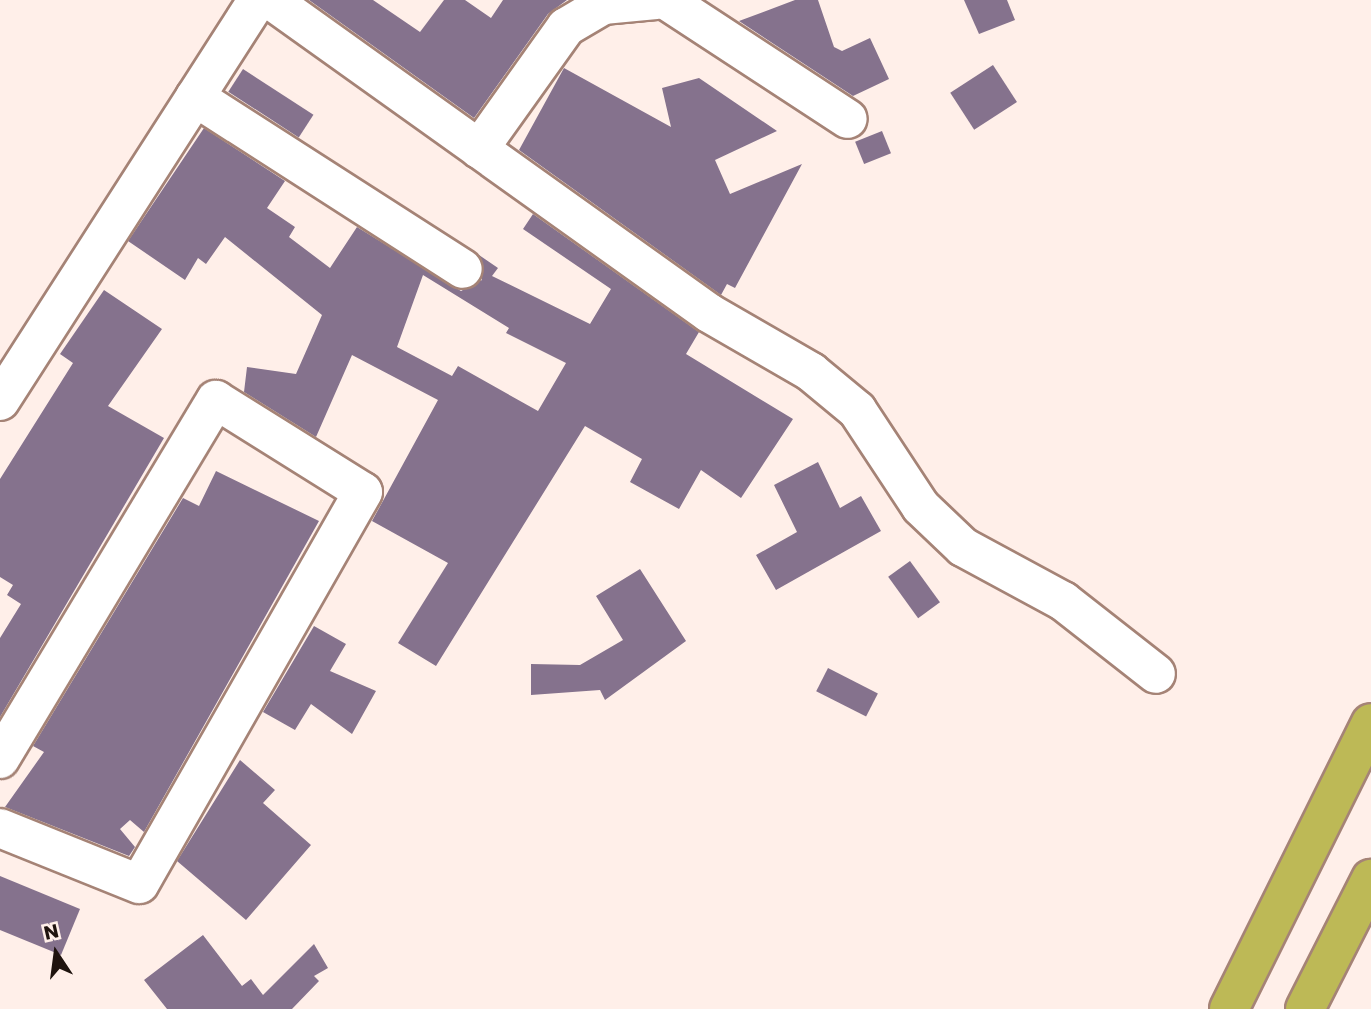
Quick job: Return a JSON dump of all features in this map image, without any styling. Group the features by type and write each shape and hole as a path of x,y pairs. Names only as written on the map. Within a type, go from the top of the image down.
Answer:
{"highway":[{"path":"1229,1009 1371,723"},
{"path":"1305,1009 1371,879"}],"street":[{"path":"0,401 257,0"},
{"path":"271,0 709,313 811,372 857,410 921,507 962,547 1063,601 1156,674"},
{"path":"479,149 566,27 603,5 656,0"},
{"path":"666,0 848,119"},
{"path":"195,97 463,269"},
{"path":"0,759 216,400 363,492 139,884 0,828"}],"building":[{"path":"309,0 373,0 420,32 444,0 465,0 491,18 503,0 567,0 548,14 474,118"},
{"path":"795,0 818,0 834,47 842,51 870,38 889,79 853,96 739,21"},
{"path":"964,0 1007,0 1015,20 979,34"},
{"path":"993,65 1017,102 974,130 950,93"},
{"path":"564,68 671,127 662,88 699,78 777,131 715,160 730,194 802,164 735,288 727,284 721,295 519,150"},
{"path":"243,69 313,115 299,137 228,92"},
{"path":"204,128 285,181 267,208 295,227 289,237 330,268 357,227 461,291 482,280 479,255 498,268 492,276 590,324 611,289 523,229 533,214 699,332 686,354 793,419 741,498 701,470 679,509 630,482 642,459 585,426 436,666 398,643 448,563 372,521 438,400 352,355 316,437 244,392 247,367 296,374 322,315 225,237 206,264 198,258 185,280 128,241","holes":["423,275 509,328 506,333 566,363 538,411 458,366 452,376 397,347"]},
{"path":"882,131 891,153 864,164 855,142"},
{"path":"104,290 162,329 108,406 164,438 0,717 0,638 21,604 7,595 13,585 0,577 0,479 73,363 60,354"},
{"path":"818,462 840,508 861,496 881,531 776,590 756,555 797,532 774,485"},
{"path":"216,471 319,521 144,832 130,820 120,829 135,847 129,856 5,807 44,752 33,746 183,498 199,506"},
{"path":"910,561 940,602 918,618 888,577"},
{"path":"640,569 686,641 605,700 600,690 531,695 531,664 580,665 623,640 596,596"},
{"path":"314,626 346,644 330,671 376,691 352,734 311,704 295,730 263,712"},
{"path":"828,668 878,693 866,717 816,691"},
{"path":"240,760 275,790 263,803 311,845 246,920 177,861"},
{"path":"0,876 80,909 61,955 0,930"},
{"path":"203,935 242,986 251,979 263,995 314,944 328,968 314,976 319,981 292,1009 167,1009 144,980"}]}
